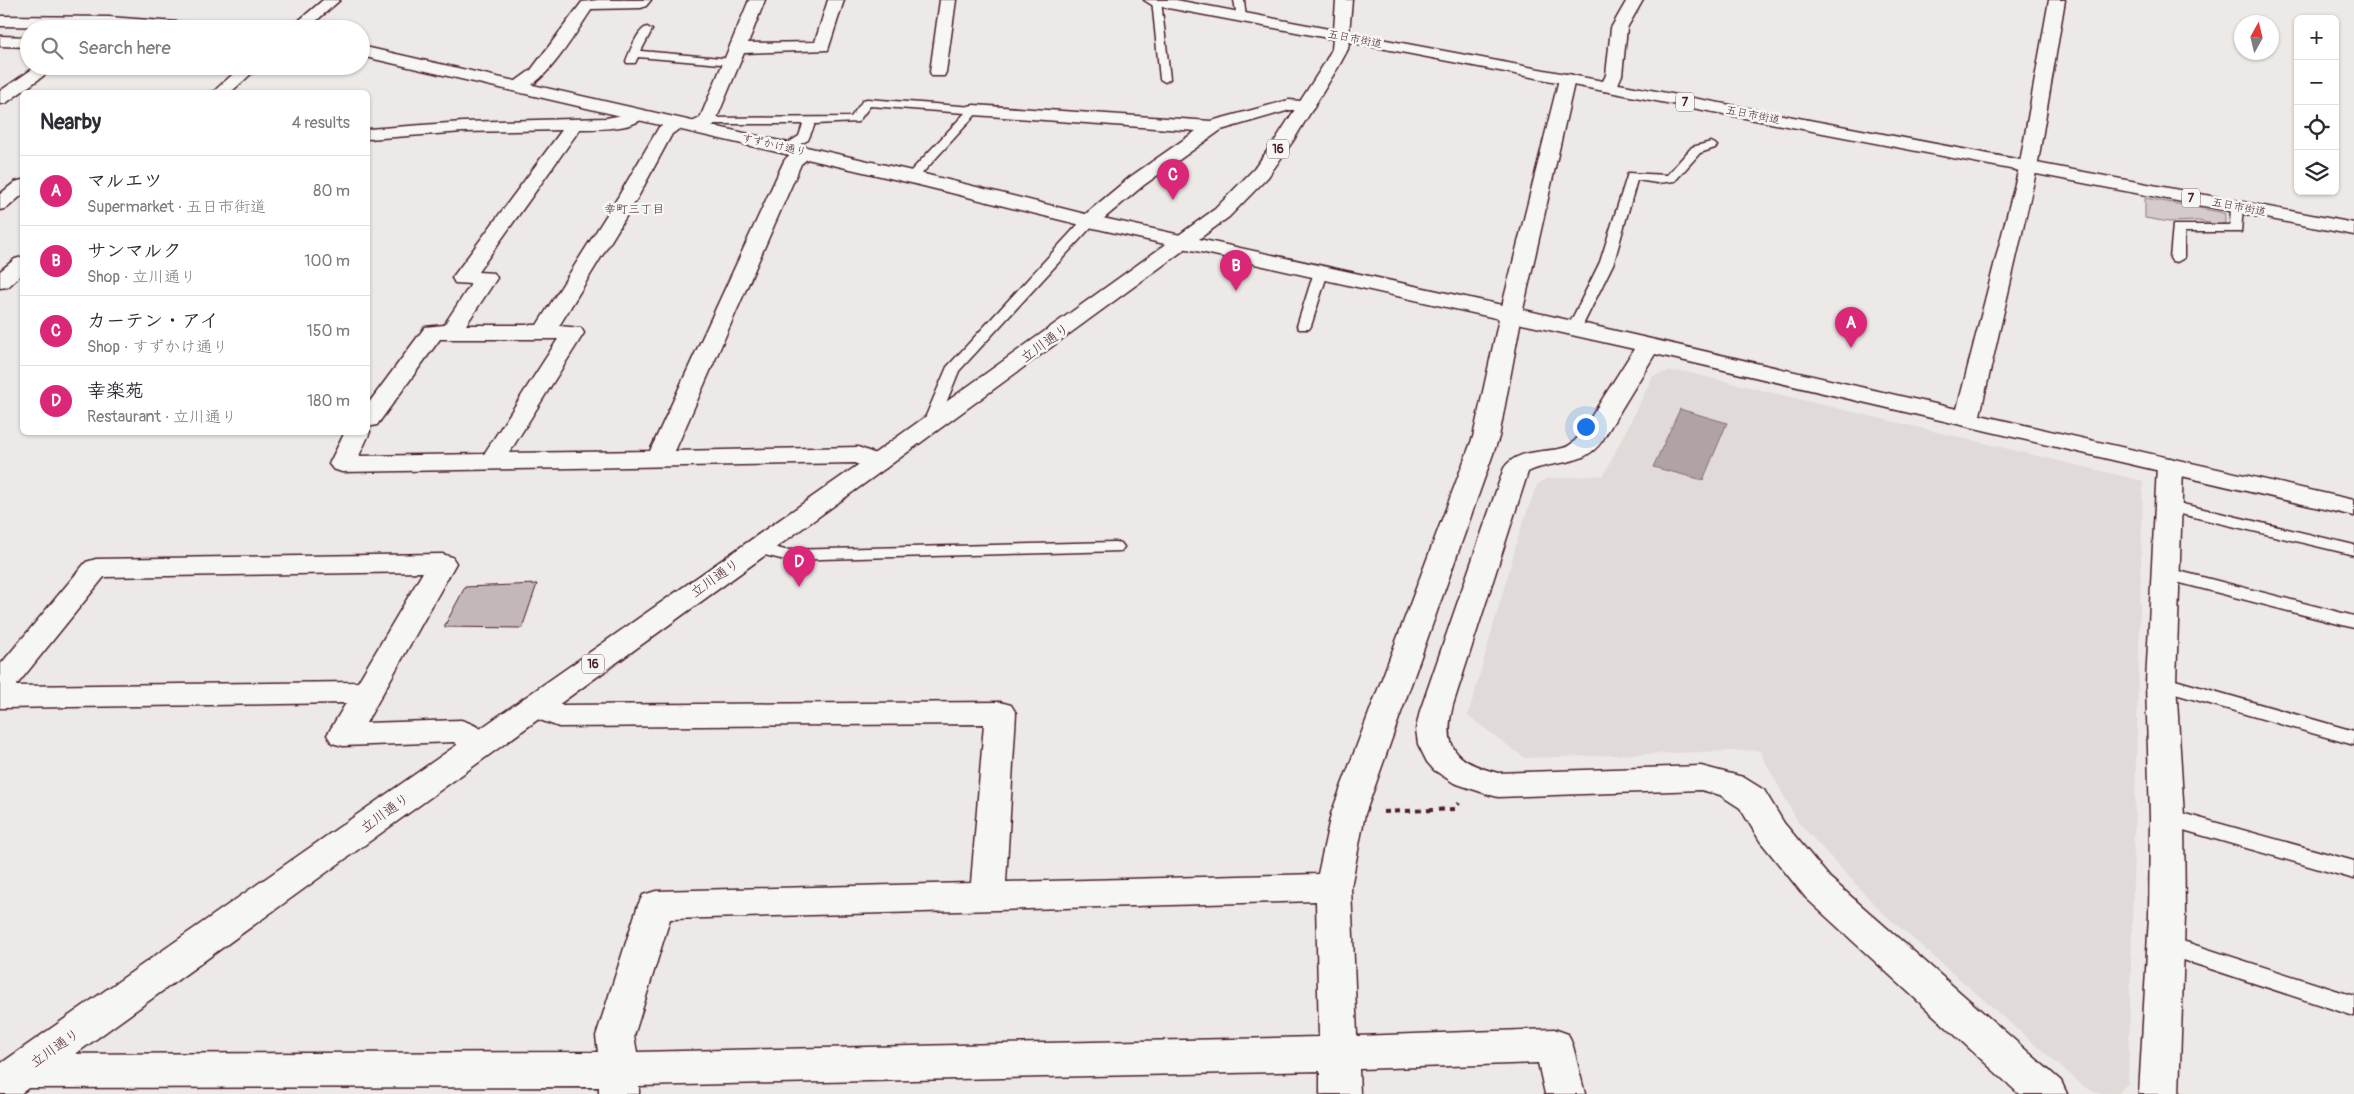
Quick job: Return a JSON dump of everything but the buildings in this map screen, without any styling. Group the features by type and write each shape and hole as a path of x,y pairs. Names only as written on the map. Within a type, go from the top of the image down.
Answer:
{"street":[{"path":"308,20 332,0"},
{"path":"518,86 537,74 587,5 641,3 643,0"},
{"path":"544,332 628,197 665,131 694,124 735,55 757,0"},
{"path":"735,55 822,47 828,21 836,0"},
{"path":"938,72 948,0"},
{"name":"五日市街道","path":"1154,0 2354,229"},
{"name":"立川通り","path":"11,1079 877,463 1186,241 1222,213 1247,189 1284,141 1340,49 1344,0"},
{"path":"1609,87 1614,74 1619,28 1635,3 1634,0"},
{"path":"1967,419 2028,168 2057,0"},
{"path":"0,21 20,21"},
{"path":"0,41 20,42"},
{"name":"すずかけ通り","path":"370,54 637,114 694,124 796,151 912,177 1089,221 1511,314 2354,508"},
{"path":"0,99 35,75"},
{"path":"223,90 241,75"},
{"path":"1340,1094 1333,887 1348,814 1486,437 1511,314 1567,79"},
{"path":"1089,221 1138,181 1213,127 1289,104 1306,106"},
{"path":"974,110 1213,127"},
{"path":"370,134 463,127 575,124 627,120 637,114"},
{"path":"450,333 486,278 462,278 575,124"},
{"path":"659,458 794,161 796,151"},
{"path":"0,204 20,188"},
{"path":"0,282 20,265"},
{"path":"370,417 433,332 573,333 492,461"},
{"path":"1648,346 1589,441 1580,450 1564,457 1544,457 1530,461 1517,468 1437,705 1432,732 1434,747 1453,769 1476,779 1498,784 1701,778 1731,786 1752,799 1772,832 1818,888 2047,1094"},
{"path":"356,435 342,464 858,455 877,463"},
{"path":"2159,1094 2167,945 2166,817 2161,683 2170,506 2170,466"},
{"path":"0,685 96,568 442,563 343,735 461,731 480,745"},
{"path":"0,697 368,692"},
{"path":"535,706 559,716 1000,713 988,896"},
{"path":"619,1082 615,1036 656,905 1333,887"},
{"path":"11,1079 332,1072 619,1082 1554,1046 1564,1094"}],"lane":[{"path":"1154,0 1165,79"},
{"path":"1239,0 1242,18"},
{"path":"647,30 632,57 735,55"},
{"path":"694,124 854,120 867,102 974,110"},
{"path":"912,177 974,110"},
{"path":"796,151 804,138 810,121"},
{"path":"1574,329 1607,262 1632,176 1657,179 1671,178 1696,150 1711,146"},
{"path":"2178,258 2178,228 2236,229 2237,207"},
{"path":"930,425 952,370 1089,221"},
{"path":"1304,326 1321,272"},
{"path":"2170,506 2354,550"},
{"path":"758,548 785,555 1115,547"},
{"path":"2167,574 2354,622"},
{"path":"2161,683 2354,738"},
{"path":"2166,817 2354,870"},
{"path":"2167,945 2354,1006"}],"path":[{"path":"1359,784 1383,792 1376,812 1455,809 1459,803"}],"shaded area":[{"path":"2145,198 2220,212 2225,214 2225,223 2220,225 2198,221 2169,222 2145,218"},
{"path":"1669,371 1685,372 2143,481 2128,1083 2117,1094 2096,1093 2082,1085 1881,911 1798,822 1759,750 1525,758 1468,716 1521,528 1537,485 1546,479 1604,475 1653,376"},
{"path":"1680,409 1727,423 1703,480 1653,467"}],"place":[{"name":"カーテン・アイ","path":"1173,200"},
{"name":"サンマルク","path":"1236,291"},
{"name":"マルエツ","path":"1851,348"},
{"name":"幸楽苑","path":"799,587"}],"district":[{"name":"幸町三丁目","path":"634,209"}]}
